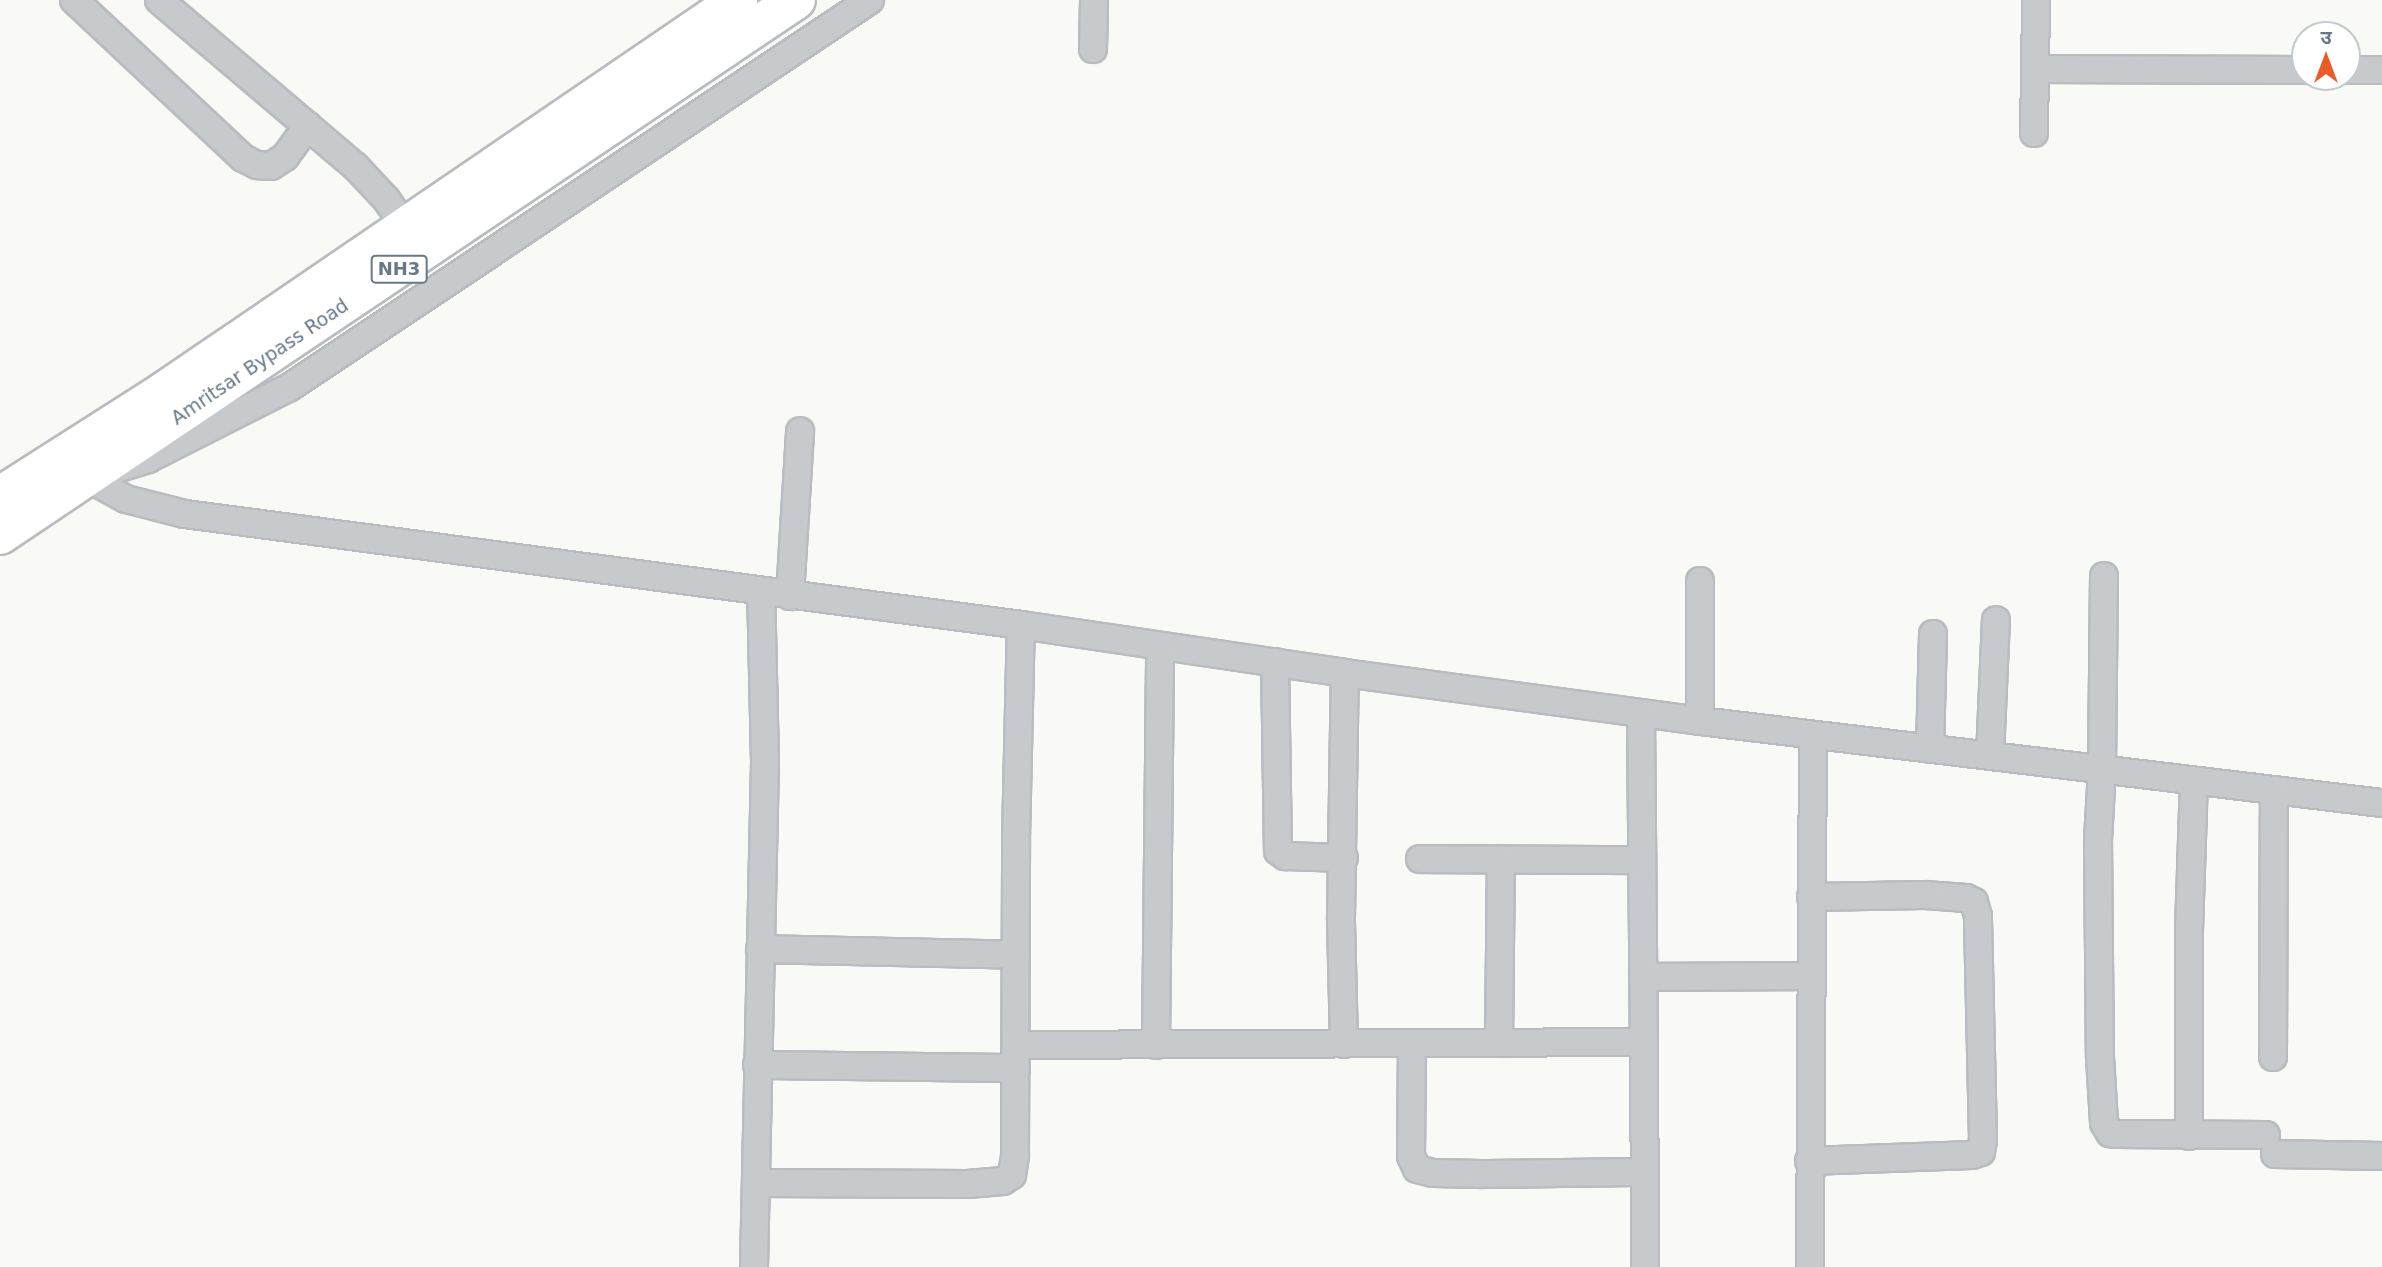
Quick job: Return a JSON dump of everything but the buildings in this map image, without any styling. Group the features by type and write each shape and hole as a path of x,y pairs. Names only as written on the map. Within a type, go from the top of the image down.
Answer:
{"highway":[{"name":"Amritsar Bypass Road","path":"0,535 88,478 738,0"},
{"name":"Amritsar Bypass Road","path":"0,496 796,0"}],"street":[{"path":"74,0 243,158 257,165 271,166 285,156 308,125"},
{"path":"159,0 363,174 386,199 414,239"},
{"path":"88,478 148,459 290,387 870,0"},
{"path":"1093,49 1094,0"},
{"path":"2035,133 2036,0"},
{"path":"2036,69 2291,70"},
{"path":"2361,70 2382,70"},
{"path":"790,596 800,431"},
{"path":"88,478 126,499 185,514 1021,625 1345,673 1699,721 2382,803"},
{"path":"2104,576 2098,867 2100,1057 2104,1123 2109,1133 2189,1136 2382,1156"},
{"path":"1699,581 1699,721"},
{"path":"754,1267 765,762 761,592"},
{"path":"1990,756 1996,620"},
{"path":"756,1183 968,1184 1009,1179 1015,1155 1021,625"},
{"path":"1930,749 1933,634"},
{"path":"1156,1045 1160,646"},
{"path":"1275,662 1278,850 1285,856 1344,858"},
{"path":"1344,1044 1345,673"},
{"path":"1641,713 1645,1267"},
{"path":"1810,1267 1813,735"},
{"path":"2189,1136 2189,929 2194,781"},
{"path":"2273,1057 2274,790"},
{"path":"1420,859 1641,860"},
{"path":"1499,1043 1501,859"},
{"path":"1809,1161 1972,1155 1981,1152 1983,1140 1978,916 1974,902 1966,898 1925,895 1811,897"},
{"path":"760,949 1016,955"},
{"path":"1643,977 1812,976"},
{"path":"757,1065 1017,1057 1156,1045 1644,1042"},
{"path":"1412,1044 1411,1156 1416,1169 1433,1173 1482,1174 1644,1172"}]}
